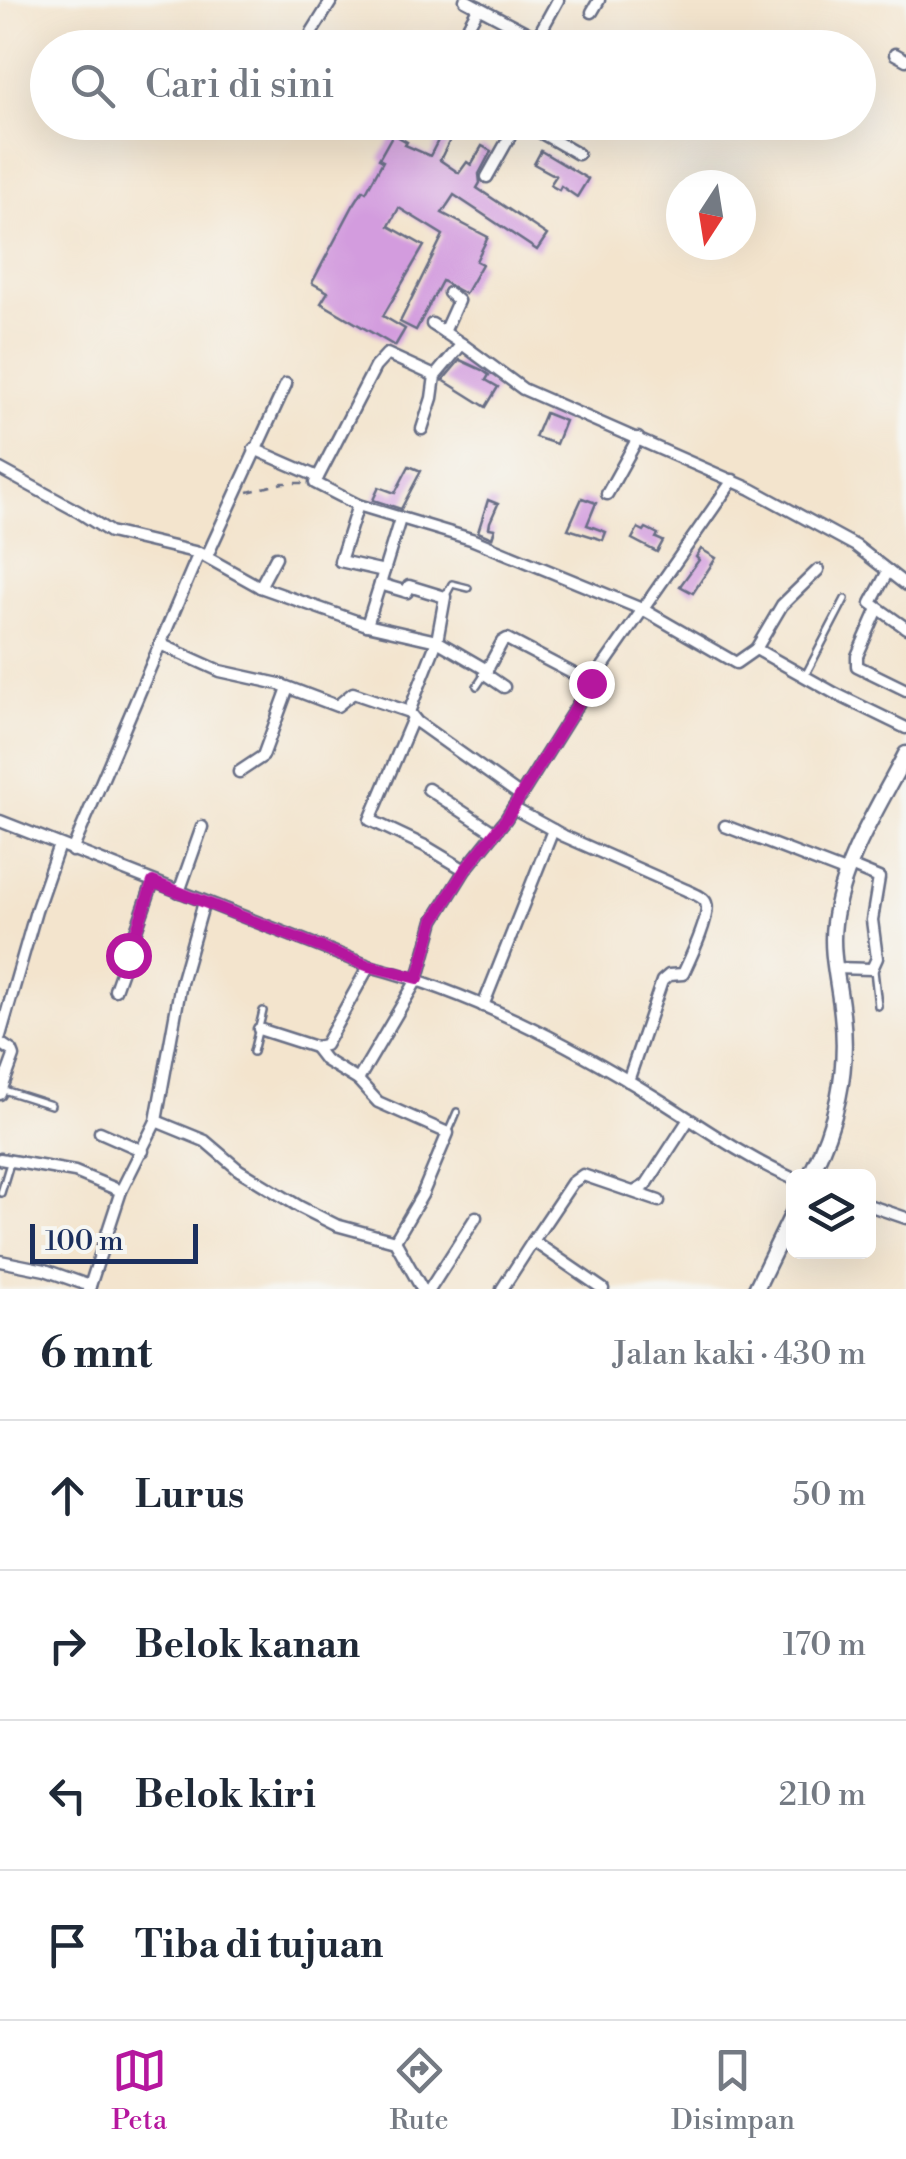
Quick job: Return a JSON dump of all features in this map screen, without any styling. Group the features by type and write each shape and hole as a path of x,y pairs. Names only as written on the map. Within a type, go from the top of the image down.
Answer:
{"main road":[{"path":"813,1169 837,1110 845,1072 834,920 906,754"},
{"path":"756,1289 786,1227"}],"street":[{"path":"313,30 332,0"},
{"path":"466,0 522,30"},
{"path":"541,30 558,0"},
{"path":"592,12 599,0"},
{"path":"467,30 480,8"},
{"path":"487,177 509,140"},
{"path":"553,140 578,154"},
{"path":"444,332 458,301 449,293"},
{"path":"432,324 523,389 733,480 856,546 906,585"},
{"path":"422,429 435,376 462,344"},
{"path":"317,480 375,367 387,354 435,376"},
{"path":"72,851 160,644 286,384"},
{"path":"607,494 638,438"},
{"path":"254,449 358,505 471,539 644,610 736,663 756,648 782,606 818,570"},
{"path":"0,469 110,532 203,555 260,587 367,624 437,641 504,687"},
{"path":"358,1080 418,978 434,920 465,870 496,833 591,683 733,480"},
{"path":"358,505 340,561 384,572"},
{"path":"367,624 400,519"},
{"path":"260,587 276,557"},
{"path":"888,570 872,600 877,610 906,628"},
{"path":"380,584 408,592 409,586 445,597 437,641 370,820 426,846 465,870"},
{"path":"877,610 857,656 857,666 906,690"},
{"path":"486,672 502,642 509,639 591,683"},
{"path":"160,644 220,671 288,688 337,706 353,693 411,715 520,796"},
{"path":"756,648 906,728"},
{"path":"239,772 263,756 288,688"},
{"path":"428,789 496,833"},
{"path":"513,808 686,890 707,905 705,920 683,974 662,980 628,1081"},
{"path":"0,821 369,966 418,978 483,1006 628,1081 786,1174"},
{"path":"725,826 879,878 872,920 877,958 874,967 837,969"},
{"path":"179,892 202,827"},
{"path":"483,1006 553,830"},
{"path":"1,1092 14,1054 0,1039 5,1002 58,846"},
{"path":"115,990 153,882"},
{"path":"0,1260 46,1270 90,1288 121,1191 156,1121 182,984 204,902"},
{"path":"316,1047 329,1042 369,966"},
{"path":"258,1029 316,1047 325,1060 358,1080 378,1102 448,1132 422,1195 395,1241"},
{"path":"634,1192 646,1186 688,1119"},
{"path":"156,1121 205,1141 239,1170 300,1207 336,1225 395,1241 422,1289"},
{"path":"100,1132 143,1150"},
{"path":"5,1159 75,1172 121,1191"},
{"path":"502,1289 572,1184 583,1175 659,1201"},
{"path":"876,1209 906,1218"},
{"path":"430,1289 476,1218"},
{"path":"534,1241 603,1289"}],"lane":[{"path":"445,597 452,584 468,588"},
{"path":"804,677 846,599"},
{"path":"477,686 486,672"},
{"path":"874,967 878,1006"},
{"path":"253,1052 263,1012"},
{"path":"1,1092 51,1106"},
{"path":"448,1132 457,1112"},
{"path":"1,1193 5,1159"}],"path":[{"path":"244,493 283,483 317,480"}],"building":[{"path":"390,140 404,140 405,145 430,156 438,140 450,140 440,160 459,173 467,162 471,165 482,146 491,151 479,174 477,188 547,235 537,250 454,195 442,213 488,237 476,261 482,264 465,294 442,281 416,330 400,322 443,235 399,208 389,226 424,246 383,316 405,329 395,346 321,303 328,292 312,283 353,206 363,190 366,192 383,161 379,159"},
{"path":"541,151 588,179 577,197 561,186 559,190 550,185 556,176 534,164"},
{"path":"460,360 482,370 489,375 486,380 498,387 486,407 443,380"},
{"path":"545,413 565,421 556,444 535,437"},
{"path":"409,466 421,471 401,509 373,500 379,487 395,493"},
{"path":"582,498 596,503 587,525 606,532 603,540 568,529"},
{"path":"488,500 498,504 490,522 489,528 495,529 492,538 478,532"},
{"path":"638,528 658,534 656,538 663,541 657,552 632,539"},
{"path":"701,549 716,558 693,593 680,586 699,560 696,557"}],"route":[{"path":"128,955 153,882 369,966 418,978 434,920 465,870 506,819 591,683"}]}
